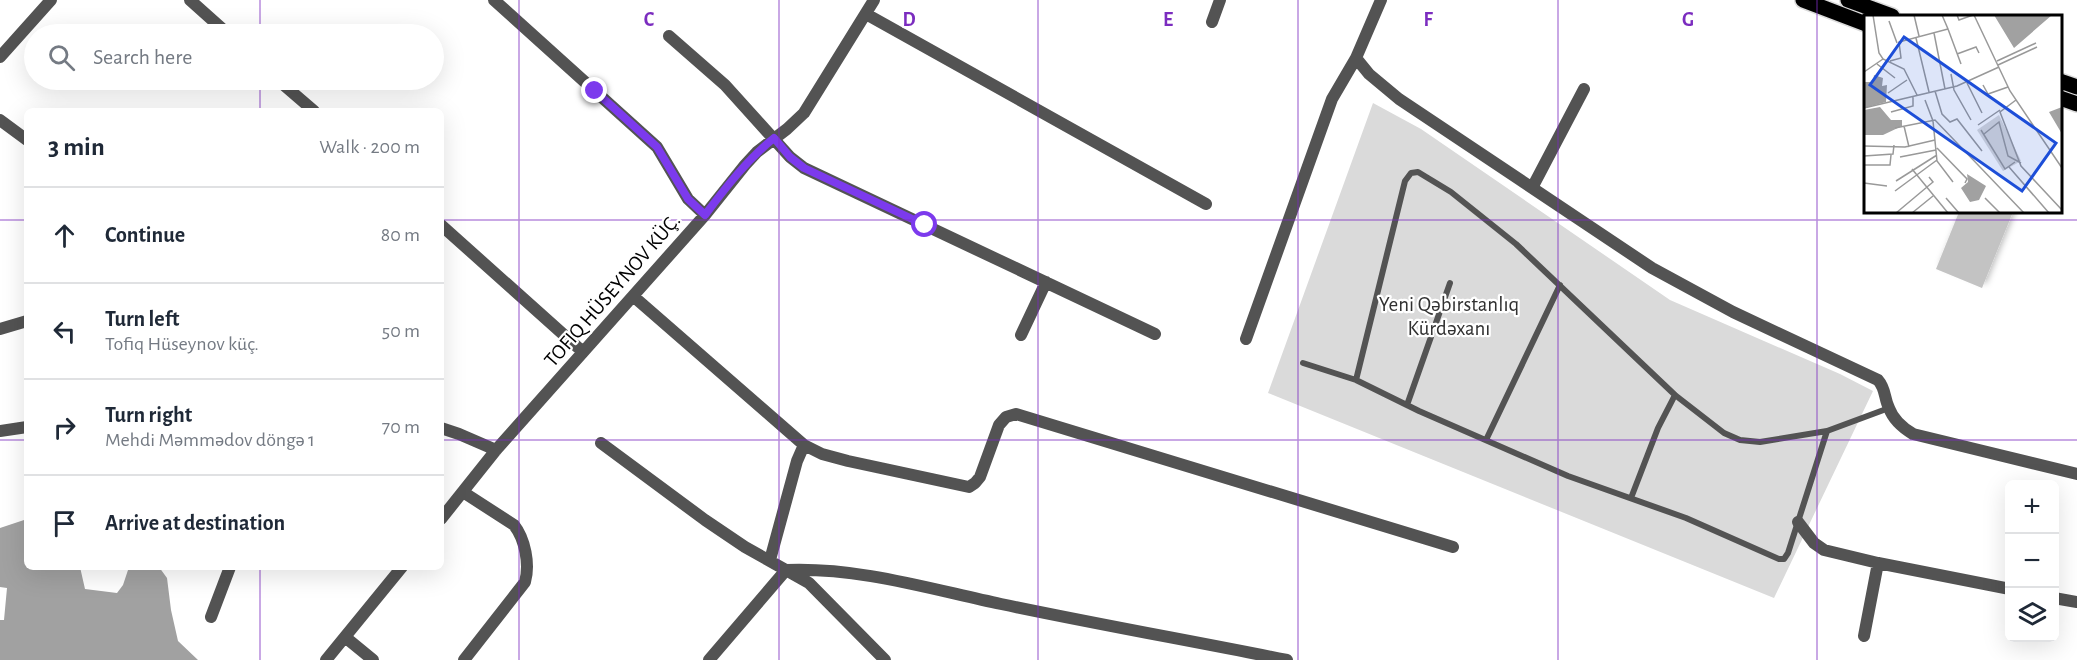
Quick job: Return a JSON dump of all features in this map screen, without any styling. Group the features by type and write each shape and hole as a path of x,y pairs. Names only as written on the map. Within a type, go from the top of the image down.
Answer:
{"main road":[{"path":"1803,0 1864,23"},
{"path":"1850,0 1889,15"},
{"path":"2062,81 2077,87"},
{"path":"2062,98 2077,104"}],"street":[{"path":"30,24 51,0"},
{"path":"190,0 217,24"},
{"path":"494,0 657,147 688,199 705,215"},
{"name":"TOFIQ HÜSEYNOV KÜÇ.","path":"444,515 496,450 705,215 745,165 757,152 804,113 874,0"},
{"path":"1212,22 1220,0"},
{"path":"1246,339 1332,99 1356,58 1381,0"},
{"path":"866,14 1206,204"},
{"path":"0,57 24,30"},
{"path":"669,36 725,85 790,157 804,168 1155,334"},
{"path":"1356,58 1369,74 1399,99 1652,268 1733,312 1878,380 1884,387 1889,408 1902,427 1913,434 2077,474"},
{"path":"1532,188 1584,89"},
{"path":"290,90 311,108"},
{"path":"0,120 24,138"},
{"path":"444,228 583,352"},
{"path":"1021,335 1046,282"},
{"path":"633,296 804,445 822,454 969,487 980,477 999,425 1006,417 1016,414 1453,547"},
{"path":"0,329 24,318"},
{"path":"0,431 24,427"},
{"path":"444,429 496,450"},
{"path":"601,443 745,547 809,583 885,660"},
{"path":"770,560 796,461 804,445"},
{"path":"463,492 514,525 519,532 527,574 525,582 464,660"},
{"path":"1798,522 1814,543 1824,549 1878,563 2005,588"},
{"path":"1863,636 1878,563"},
{"path":"709,660 786,570 818,568 855,573 1287,660"},
{"path":"211,617 229,570"},
{"path":"326,660 400,570"},
{"path":"2059,599 2077,602"},
{"path":"345,637 373,660"}],"lane":[{"path":"1356,380 1405,181 1411,173 1418,172 1451,192 1516,244 1675,395 1724,433 1740,440 1760,442 1827,431 1889,408"},
{"path":"1407,405 1449,283"},
{"path":"1486,440 1560,285"},
{"path":"1303,363 1356,380 1568,476 1686,518 1779,560 1784,560 1788,553 1827,431"},
{"path":"1631,498 1658,428 1675,395"}],"green space":[{"name":"Yeni Qəbirstanlıq Kürdəxanı","path":"1373,103 1421,129 1670,300 1840,374 1873,391 1774,598 1268,393"}],"shaded area":[{"path":"24,520 24,570 81,570 85,589 117,593 123,585 128,570 161,570 167,578 178,641 198,660 0,660 0,620 4,620 7,588 0,587 0,528"}],"building":[{"path":"1959,213 2013,213 1982,288 1936,269"}],"route":[{"path":"595,91 657,147 688,199 705,215 745,165 774,138 790,157 804,168 925,225"}]}
